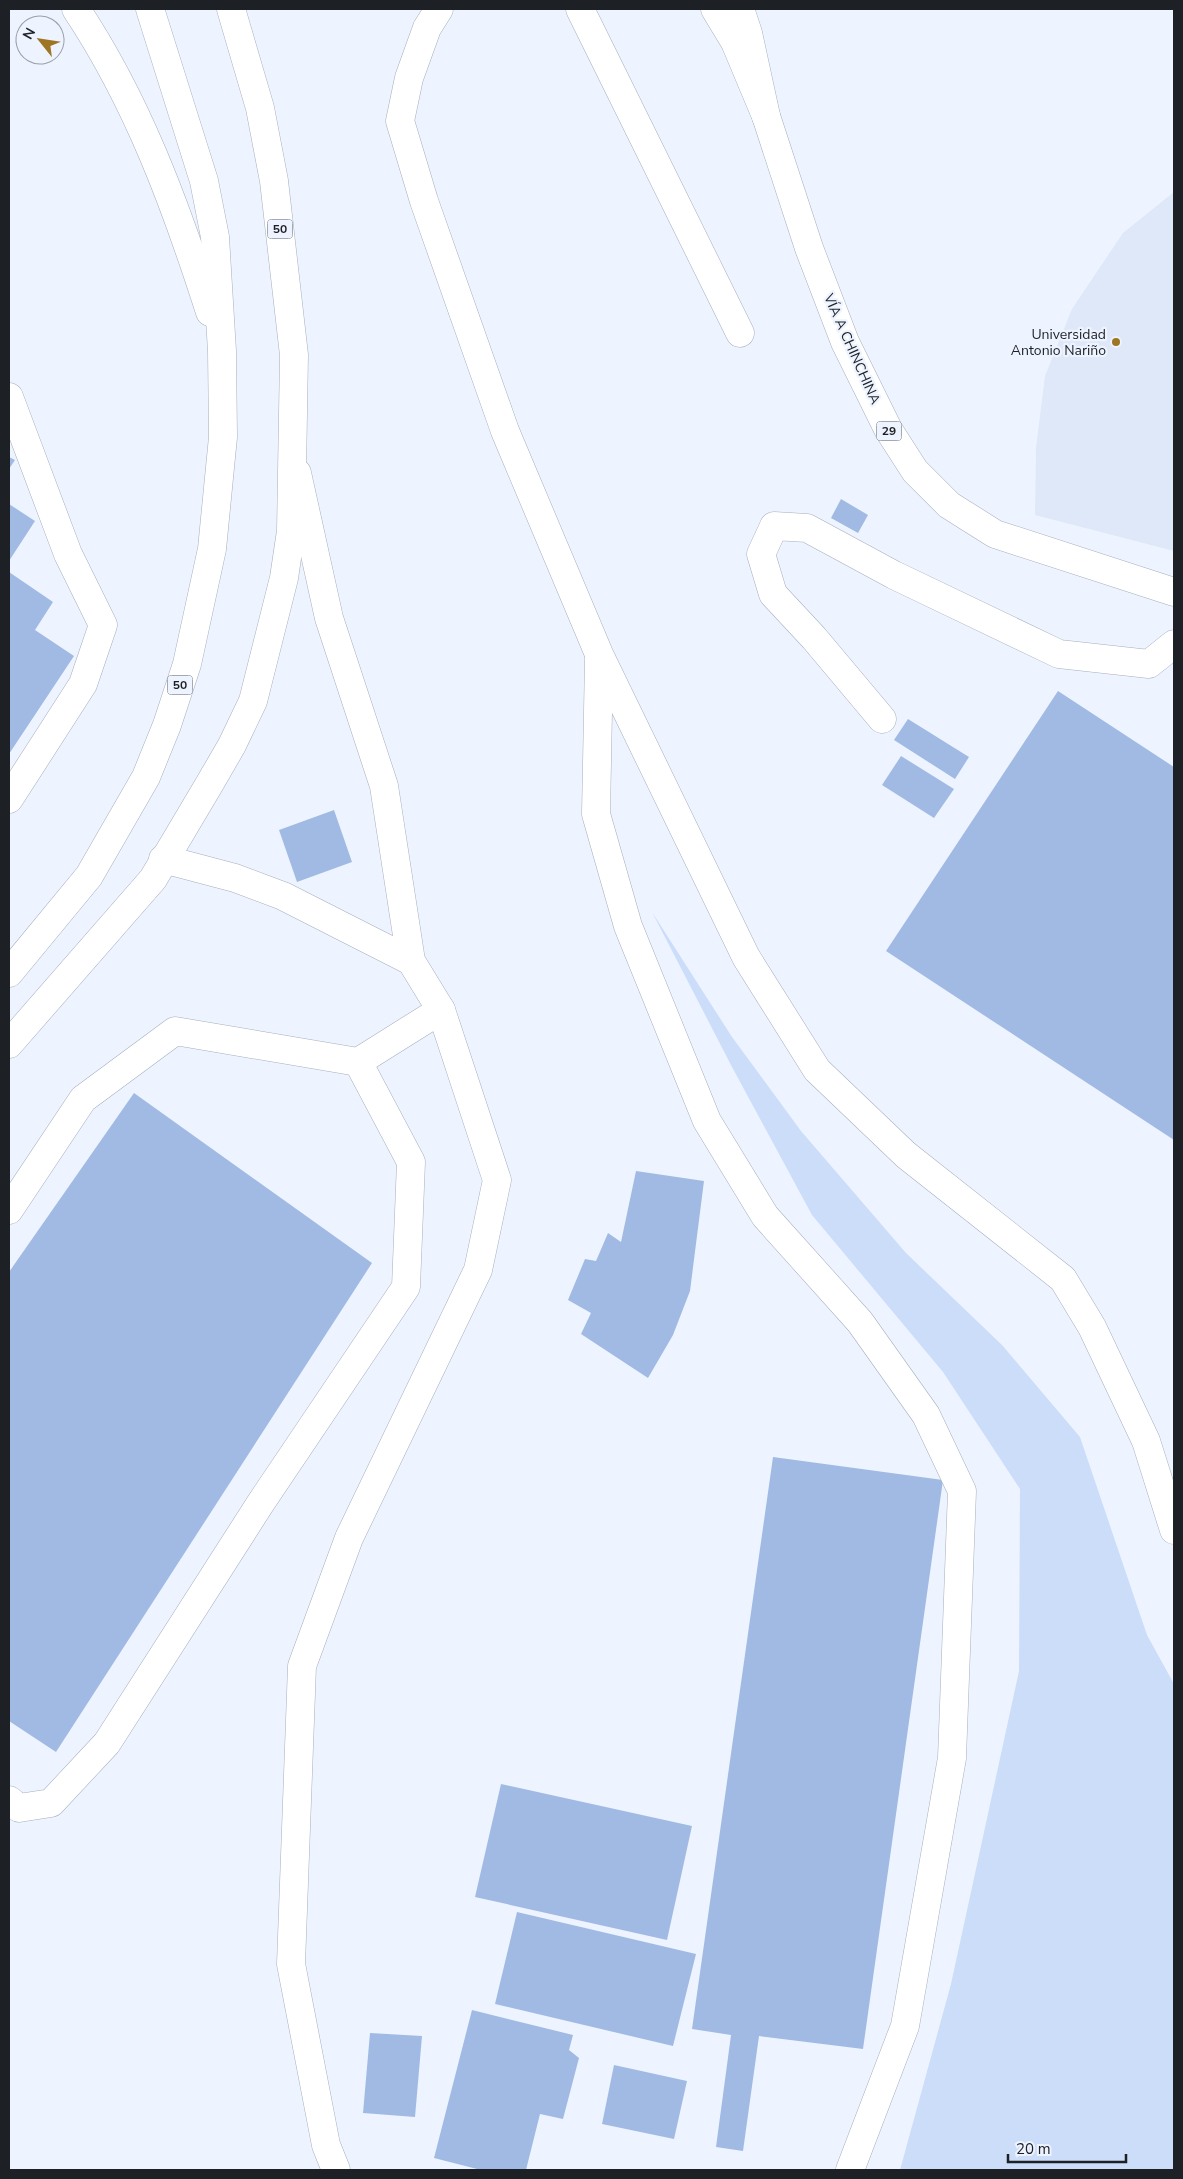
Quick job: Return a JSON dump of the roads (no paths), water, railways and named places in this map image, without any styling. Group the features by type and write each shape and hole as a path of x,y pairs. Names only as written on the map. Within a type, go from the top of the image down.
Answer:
{"main road":[{"path":"76,9 124,92 154,155 179,219 222,351"},
{"name":"50","path":"9,973 89,876 146,777 167,725 187,664 212,549 222,437 222,351 215,237 204,181 150,9"},
{"name":"50","path":"9,1044 115,924 152,879 162,859 232,745 253,701 284,578 290,531 294,355 274,181 260,108 230,9"},
{"path":"439,9 427,28 409,78 400,121 424,201 504,431 599,654 746,957 817,1070 906,1155 1063,1279 1092,1326 1146,1441 1174,1530"},
{"path":"580,9 740,333"},
{"path":"715,9 736,42 766,116"},
{"path":"740,9 748,33 766,116"},
{"name":"VÍA A CHINCHINA","path":"766,116 809,248 846,342 888,429 915,471 949,505 995,534 1174,592"},
{"path":"9,397 68,554 102,625 83,684 9,799"},
{"path":"293,454 329,618 384,786 411,961 441,1010 497,1180 478,1270 349,1538 302,1666 291,1964 326,2145 336,2170"},
{"path":"882,719 814,638 773,594 761,554 774,526 807,528 894,575 1059,654 1149,664 1174,644"},
{"path":"599,654 596,814 628,926 707,1121 765,1216 860,1322 926,1415 962,1491 952,1758 905,2026 850,2170"},
{"path":"162,859 235,878 283,896 411,961"},
{"path":"9,1210 83,1099 175,1031 358,1062 441,1010"},
{"path":"9,1800 19,1808 51,1803 107,1743 254,1512 406,1287 411,1162 358,1062"}],"place":[{"name":"Universidad Antonio Nariño","path":"1116,342"}]}
